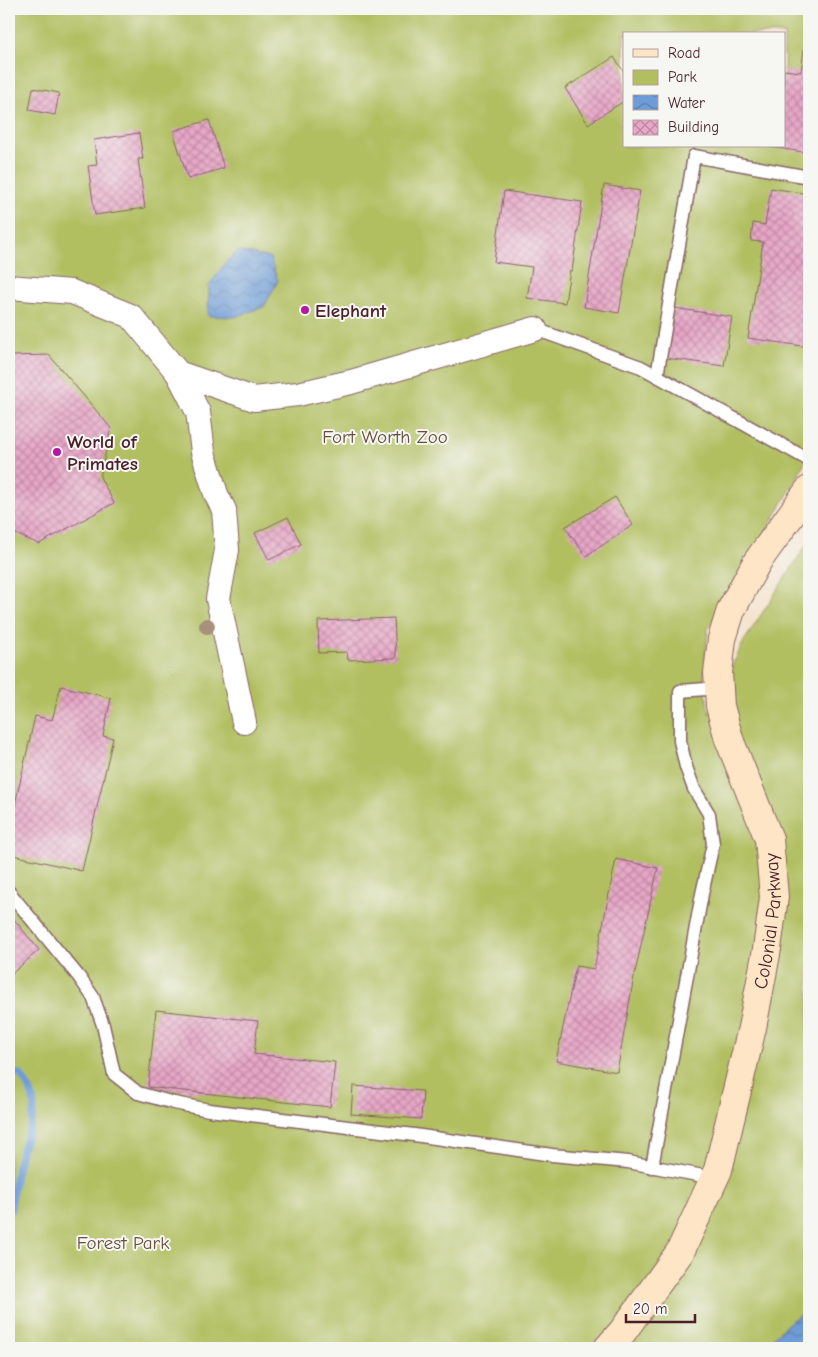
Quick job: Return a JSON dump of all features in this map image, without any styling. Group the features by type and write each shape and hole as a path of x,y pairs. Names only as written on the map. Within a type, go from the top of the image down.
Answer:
{"street":[{"path":"9,287 72,292 131,316 178,373 198,412 203,452 216,494 224,510 227,550 218,599 244,722"},
{"path":"178,373 254,399 298,394 351,382 535,329"},
{"name":"Colonial Parkway","path":"608,1348 622,1332 680,1252 718,1170 752,1028 767,949 774,897 769,839 729,739 720,706 718,673 722,639 731,610 757,562 809,490"}],"lane":[{"path":"657,376 694,156 809,178"},
{"path":"535,329 641,367 809,460"},
{"path":"652,1167 702,894 713,844 709,814 694,789 686,767 680,741 680,691 719,688"},
{"path":"9,892 79,977 93,997 103,1025 114,1074 138,1093 209,1110 414,1135 552,1155 628,1162 714,1178"}],"green space":[{"name":"Fort Worth Zoo","path":"9,9 809,9 809,453 795,482 708,629 704,678 709,714 744,641 809,541 809,1308 791,1321 762,1348 9,1348"}],"water":[{"path":"238,251 270,258 278,281 264,307 235,317 208,316 209,286 226,262"},
{"path":"809,1308 809,1348 762,1348 791,1321"}],"building":[{"path":"808,18 809,153 777,148 786,148 786,70 801,72"},
{"path":"614,57 623,70 623,102 588,124 565,88"},
{"path":"33,88 59,93 55,115 29,110"},
{"path":"209,120 224,168 188,179 173,131"},
{"path":"139,133 143,159 138,159 145,208 95,215 88,166 97,165 94,140"},
{"path":"604,185 640,191 619,313 584,307"},
{"path":"771,188 809,194 809,347 748,338 763,242 751,241 753,223 765,225"},
{"path":"504,191 582,202 572,271 570,270 565,303 527,298 532,267 494,262"},
{"path":"674,308 732,317 724,366 666,358"},
{"name":"World of Primates","path":"49,355 111,428 100,477 114,503 39,544 9,531 9,356"},
{"path":"615,497 633,525 586,556 565,527"},
{"path":"288,517 301,544 269,560 255,533"},
{"path":"394,618 396,658 348,660 347,652 319,653 318,621"},
{"path":"61,686 111,698 103,736 113,738 82,871 9,854 9,831 35,716 52,720"},
{"path":"616,859 658,868 634,977 617,1072 556,1061 576,966 594,969"},
{"path":"9,913 39,950 9,976"},
{"path":"156,1010 258,1021 254,1054 335,1062 330,1107 148,1087"},
{"path":"353,1086 423,1091 421,1119 351,1114"}],"waterway":[{"path":"9,1072 20,1074 34,1101 32,1122 18,1165 11,1210 9,1212"}],"place":[{"name":"Elephant","path":"305,310"},
{"name":"World of Primates","path":"57,452"}],"park label":[{"name":"Forest Park","path":"123,1242"}]}
